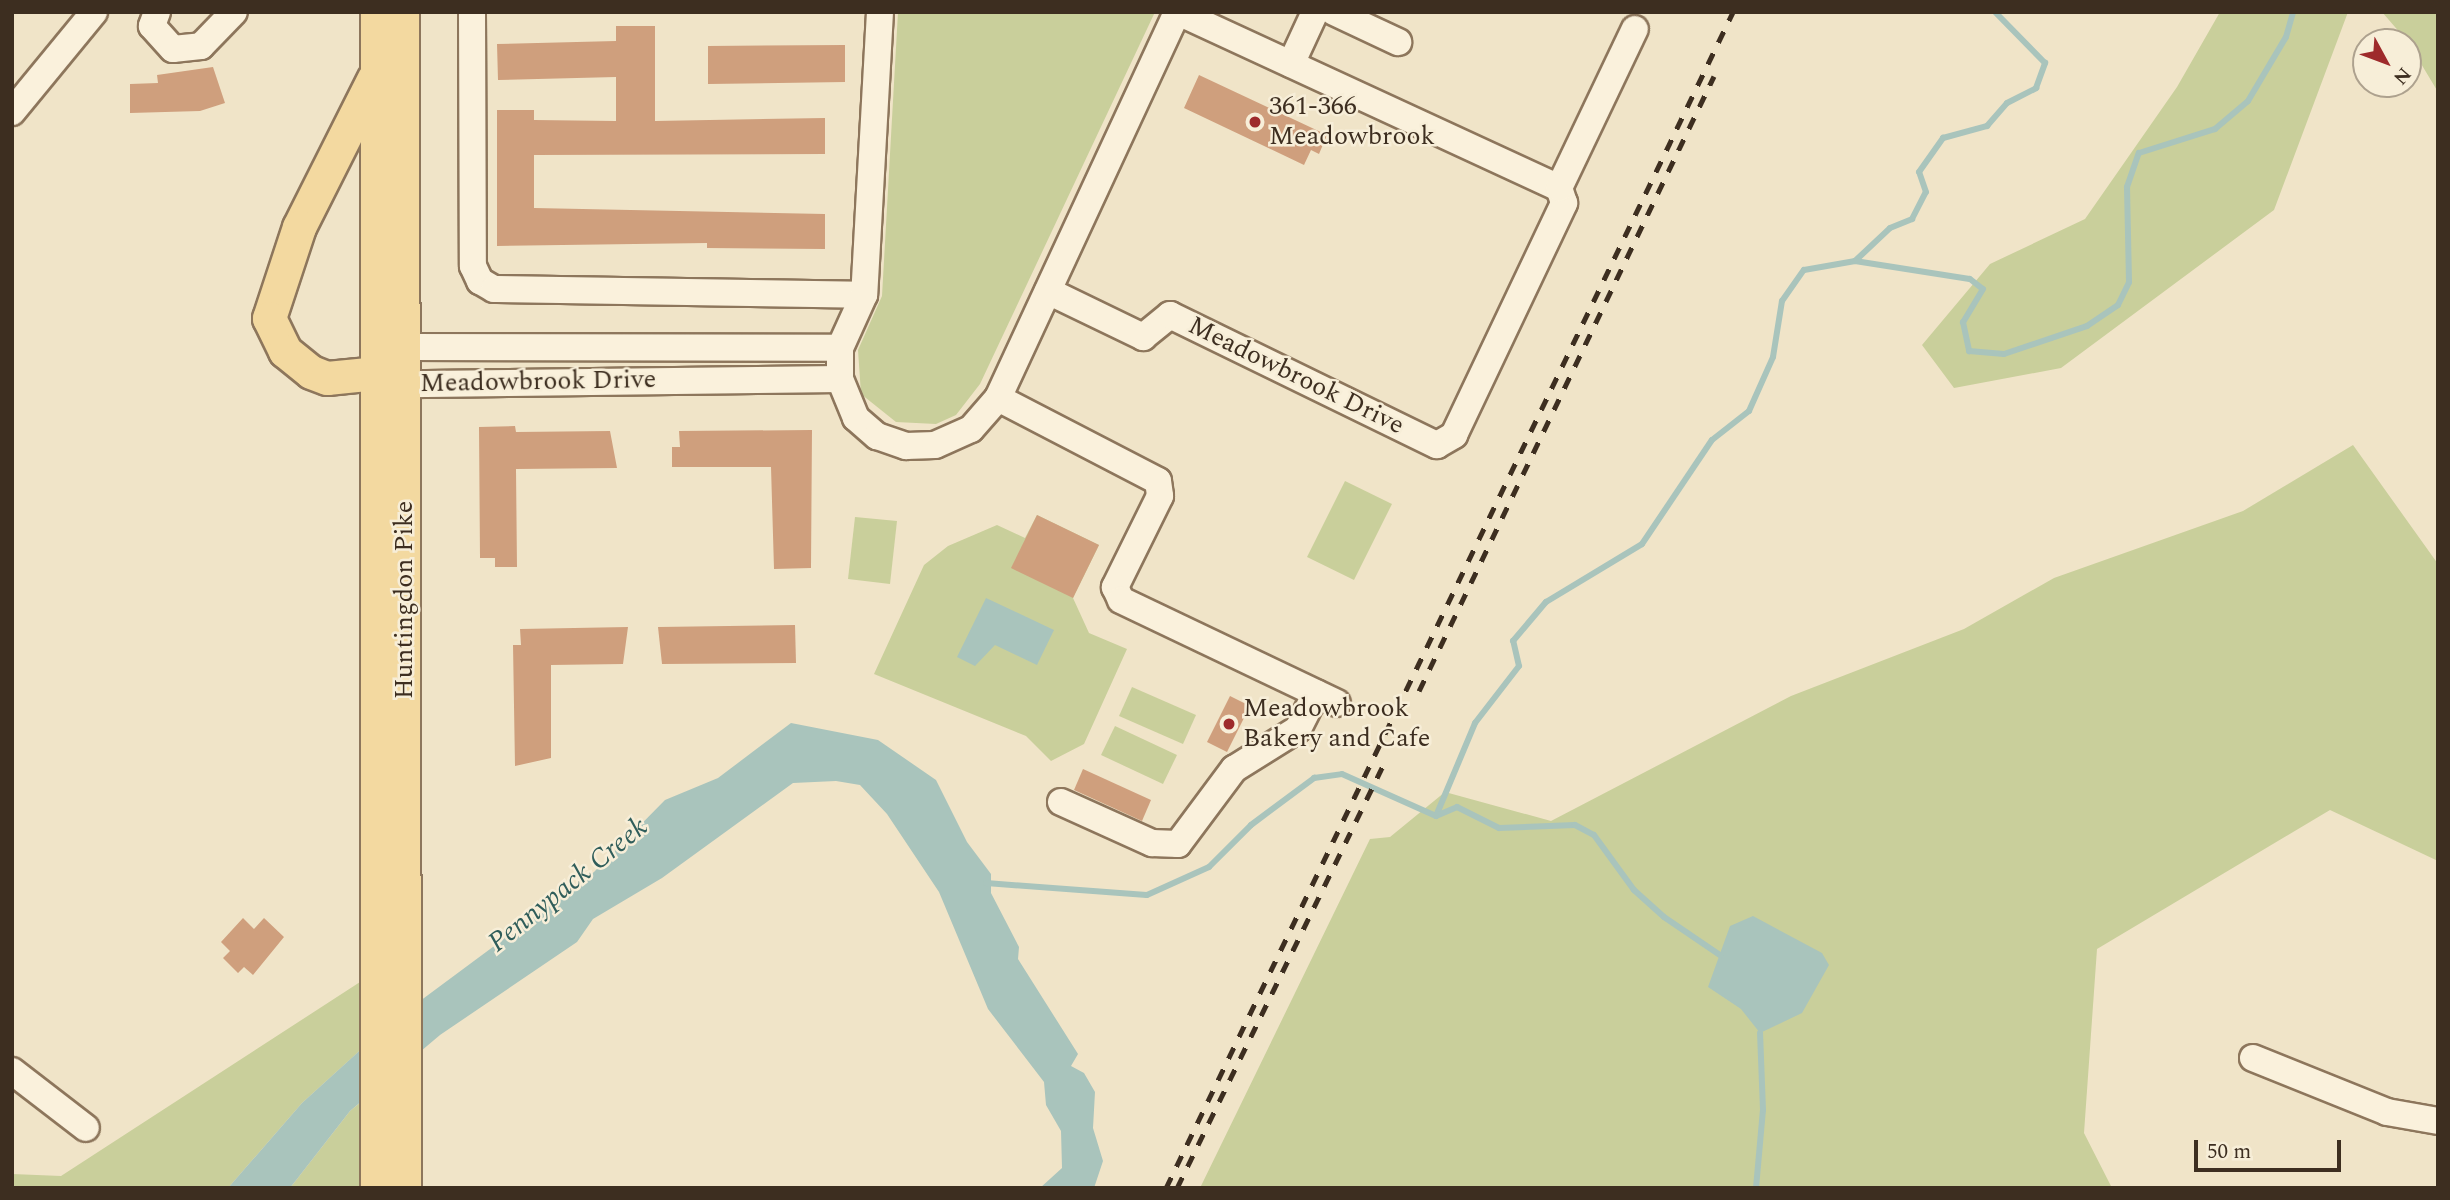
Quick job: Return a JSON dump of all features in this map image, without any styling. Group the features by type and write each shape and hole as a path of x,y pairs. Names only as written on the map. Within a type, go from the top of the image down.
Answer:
{"main road":[{"name":"Huntingdon Pike","path":"377,12 377,73 390,378 404,973 390,1179"},
{"name":"Huntingdon Pike","path":"390,1179 377,1001 390,378 406,347 402,12"},
{"path":"377,73 299,227 269,318 285,351 311,372 327,378 390,378"}],"street":[{"path":"12,112 94,12"},
{"path":"157,12 152,26 173,49 201,46 234,12"},
{"path":"472,12 473,266 480,281 494,289 863,295"},
{"path":"880,12 863,295 840,348 840,379 856,418 877,436 906,446 934,445 971,429 998,398 1177,12 1559,188 1635,29"},
{"path":"1291,64 1315,12"},
{"path":"1334,12 1398,42"},
{"name":"Meadowbrook Drive","path":"1048,291 1143,337 1170,315 1437,445 1454,435 1564,203 1559,188"},
{"name":"Meadowbrook Drive","path":"406,347 840,348"},
{"name":"Meadowbrook Drive","path":"390,378 840,379"},
{"path":"998,398 1158,481 1160,496 1115,587 1121,600 1326,698 1298,729 1234,769 1178,844 1152,843 1061,802"},
{"path":"2253,1058 2387,1112 2438,1121"},
{"path":"12,1071 86,1128"}],"green space":[{"path":"898,12 1155,12 980,384 956,415 936,424 896,422 861,394 858,350 882,296"},
{"path":"2220,12 2348,12 2274,210 2061,368 1954,388 1922,345 1990,264 2085,219 2177,87"},
{"path":"2382,12 2438,12 2438,92 2422,65 2422,28 2396,28"},
{"path":"2353,445 2438,564 2438,861 2330,810 2097,949 2084,1133 2112,1188 1200,1188 1370,839 1390,837 1445,792 1551,821 1791,696 1964,629 2054,578 2243,511"},
{"path":"1345,481 1392,504 1354,580 1307,557"},
{"path":"1037,515 1099,545 1073,598 1089,633 1127,649 1084,744 1051,761 1026,736 874,674 924,565 948,546 997,525 1025,538"},
{"path":"855,517 897,521 890,584 848,579"},
{"path":"1132,687 1196,715 1183,744 1119,716"},
{"path":"1115,726 1177,755 1163,784 1101,755"},
{"path":"377,971 377,1035 302,1103 228,1188 12,1188 12,1174 61,1176"},
{"path":"377,1089 378,1188 290,1188 350,1111"}],"water":[{"path":"986,598 1054,630 1037,665 995,645 975,666 957,657"},
{"path":"791,723 878,740 936,780 967,842 991,874 991,893 1019,947 1018,959 1078,1054 1071,1066 1084,1073 1095,1092 1093,1128 1103,1161 1094,1188 1040,1188 1062,1168 1061,1131 1046,1105 1044,1082 988,1009 939,892 887,814 860,785 836,781 793,783 662,878 593,919 577,942 440,1035 350,1111 290,1188 228,1188 302,1103 389,1024 594,872 665,800 718,778"},
{"path":"1753,916 1822,953 1829,965 1802,1013 1760,1033 1741,1009 1708,987 1730,926"}],"building":[{"path":"616,26 655,26 655,121 825,118 825,154 534,155 534,208 825,214 825,249 707,248 707,243 497,246 497,110 534,110 534,120 616,121 616,77 498,80 497,44 616,41"},
{"path":"845,45 845,82 708,84 708,46"},
{"path":"213,67 225,103 200,111 130,113 130,84 158,83 157,75"},
{"name":"361-366 Meadowbrook","path":"1199,75 1327,135 1319,154 1311,150 1304,165 1184,108"},
{"path":"515,426 516,432 610,431 617,468 516,469 517,567 495,567 495,558 480,558 479,427"},
{"path":"812,430 811,568 774,569 771,467 672,467 672,447 680,447 679,431"},
{"path":"1037,515 1099,545 1073,598 1011,568"},
{"path":"795,625 796,663 662,664 658,627"},
{"path":"628,627 623,664 551,665 551,758 515,766 513,645 521,645 520,629"},
{"name":"Meadowbrook Bakery and Cafe","path":"1230,696 1250,706 1227,752 1207,742"},
{"path":"1083,769 1151,800 1142,821 1074,790"},
{"path":"243,918 254,929 264,918 284,937 253,975 244,967 238,973 223,958 230,951 221,942"}],"waterway":[{"path":"1855,261 1890,228 1912,219 1926,192 1919,172 1943,138 1987,126 2007,103 2036,88 2045,63 1995,12"},
{"path":"1436,816 1475,723 1519,666 1513,641 1546,602 1642,544 1712,440 1749,411 1773,357 1782,301 1804,270 1855,261 1970,279 1983,289 1963,322 1969,351 2004,354 2087,326 2118,305 2129,282 2127,187 2139,153 2215,129 2248,101 2286,37 2293,12"},
{"path":"986,883 1147,895 1209,867 1251,825 1314,778 1342,774 1436,816"},
{"path":"1436,816 1457,807 1499,828 1575,825 1594,835 1634,890 1664,917 1720,955"},
{"path":"1756,1188 1763,1110 1760,1033"}],"railway":[{"path":"1166,1188 1733,12"},
{"path":"1419,691 1714,76"},
{"path":"1177,1188 1386,760"}],"place":[{"name":"361-366 Meadowbrook","path":"1255,122"},
{"name":"Meadowbrook Bakery and Cafe","path":"1229,724"}],"water label":[{"name":"Pennypack Creek","path":"568,885"}]}
